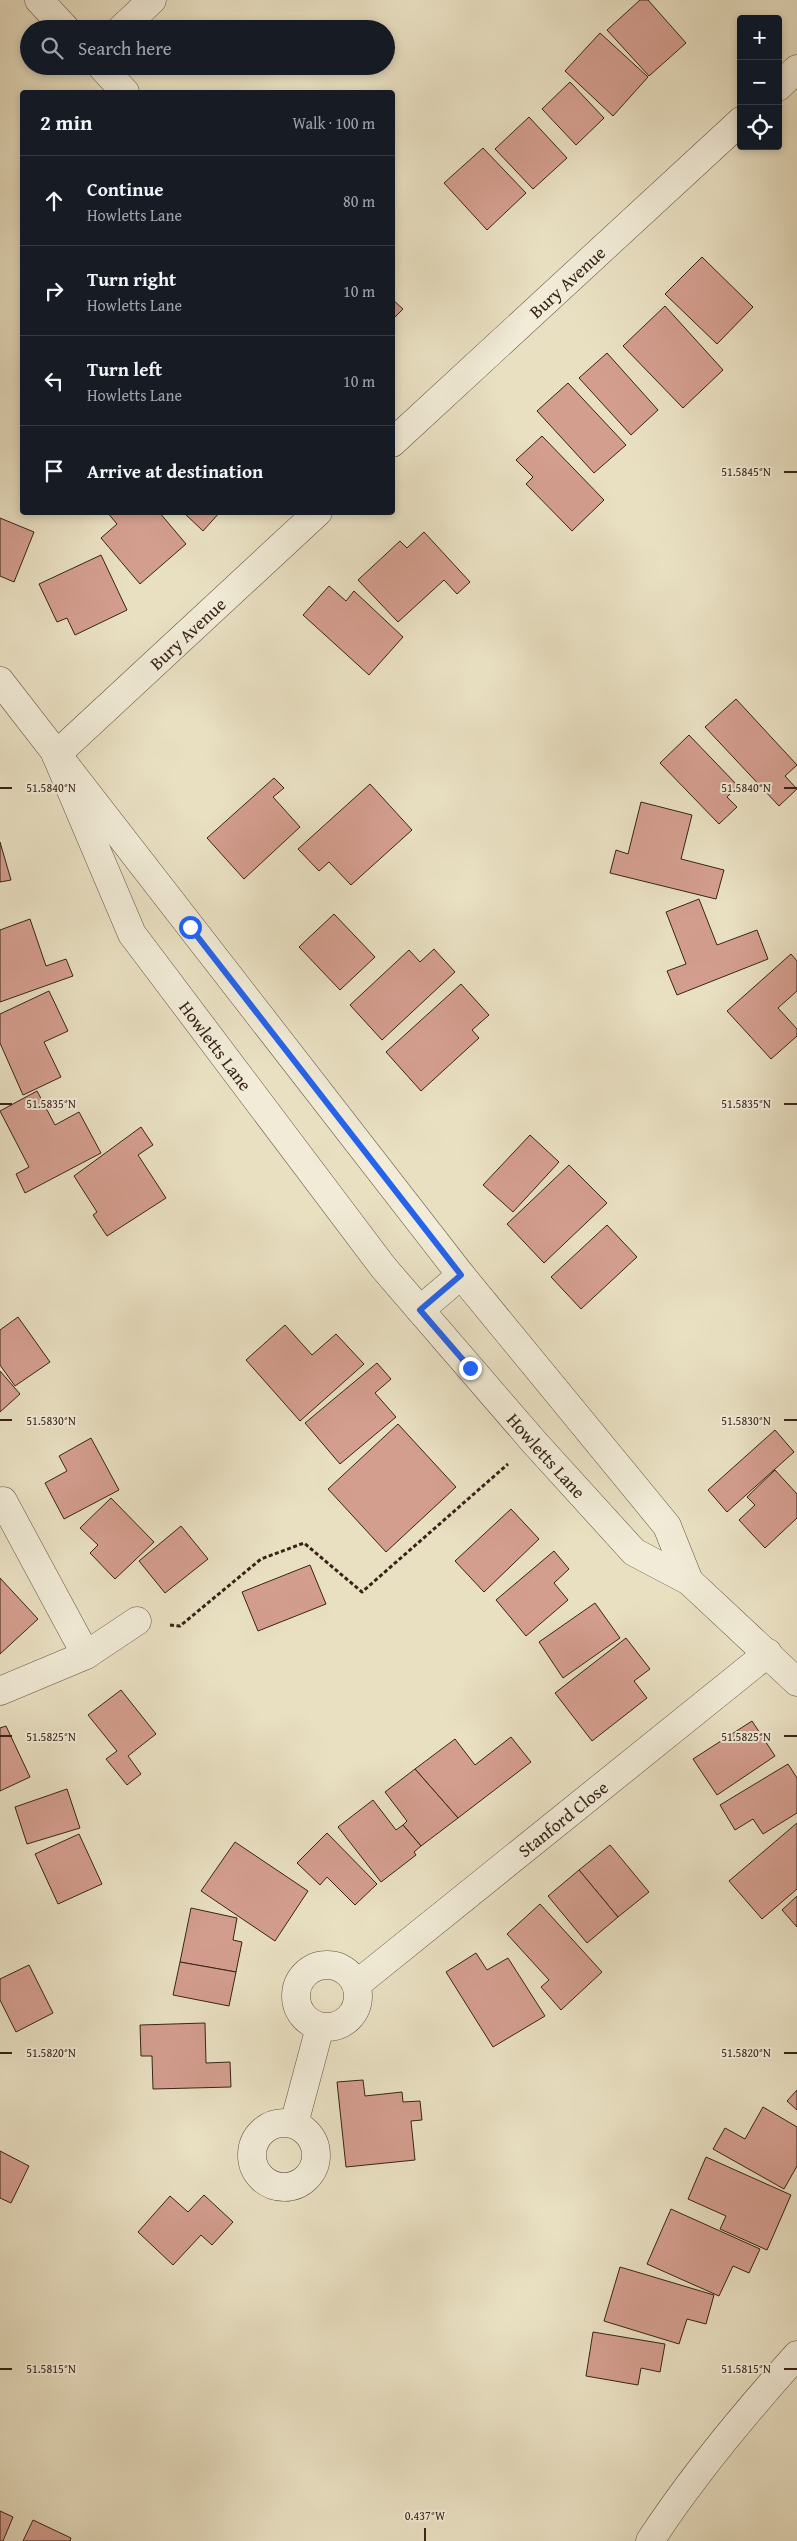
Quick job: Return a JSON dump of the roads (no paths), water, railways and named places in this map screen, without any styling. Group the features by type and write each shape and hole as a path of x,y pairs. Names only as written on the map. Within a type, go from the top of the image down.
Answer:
{"street":[{"path":"39,0 58,20"},
{"path":"131,20 152,0"},
{"path":"782,83 797,69"},
{"path":"109,75 123,90"},
{"name":"Bury Avenue","path":"395,440 737,125"},
{"name":"Bury Avenue","path":"56,755 315,515"},
{"name":"Howletts Lane","path":"0,681 461,1275 667,1526 689,1581"},
{"name":"Howletts Lane","path":"56,755 132,934 382,1266 534,1442 634,1552 689,1581 797,1682"},
{"path":"420,1310 461,1275"},
{"path":"3,1501 86,1655"},
{"path":"0,1691 86,1655 137,1621"},
{"name":"Stanford Close","path":"356,1984 768,1653"},
{"path":"322,1965 332,1965 351,1975 356,1984 358,2004 348,2020 329,2028 320,2027 302,2015 296,1996 298,1985 312,1969 322,1965"},
{"path":"294,2124 320,2027"},
{"path":"650,2541 686,2488 754,2402 797,2355"}]}
